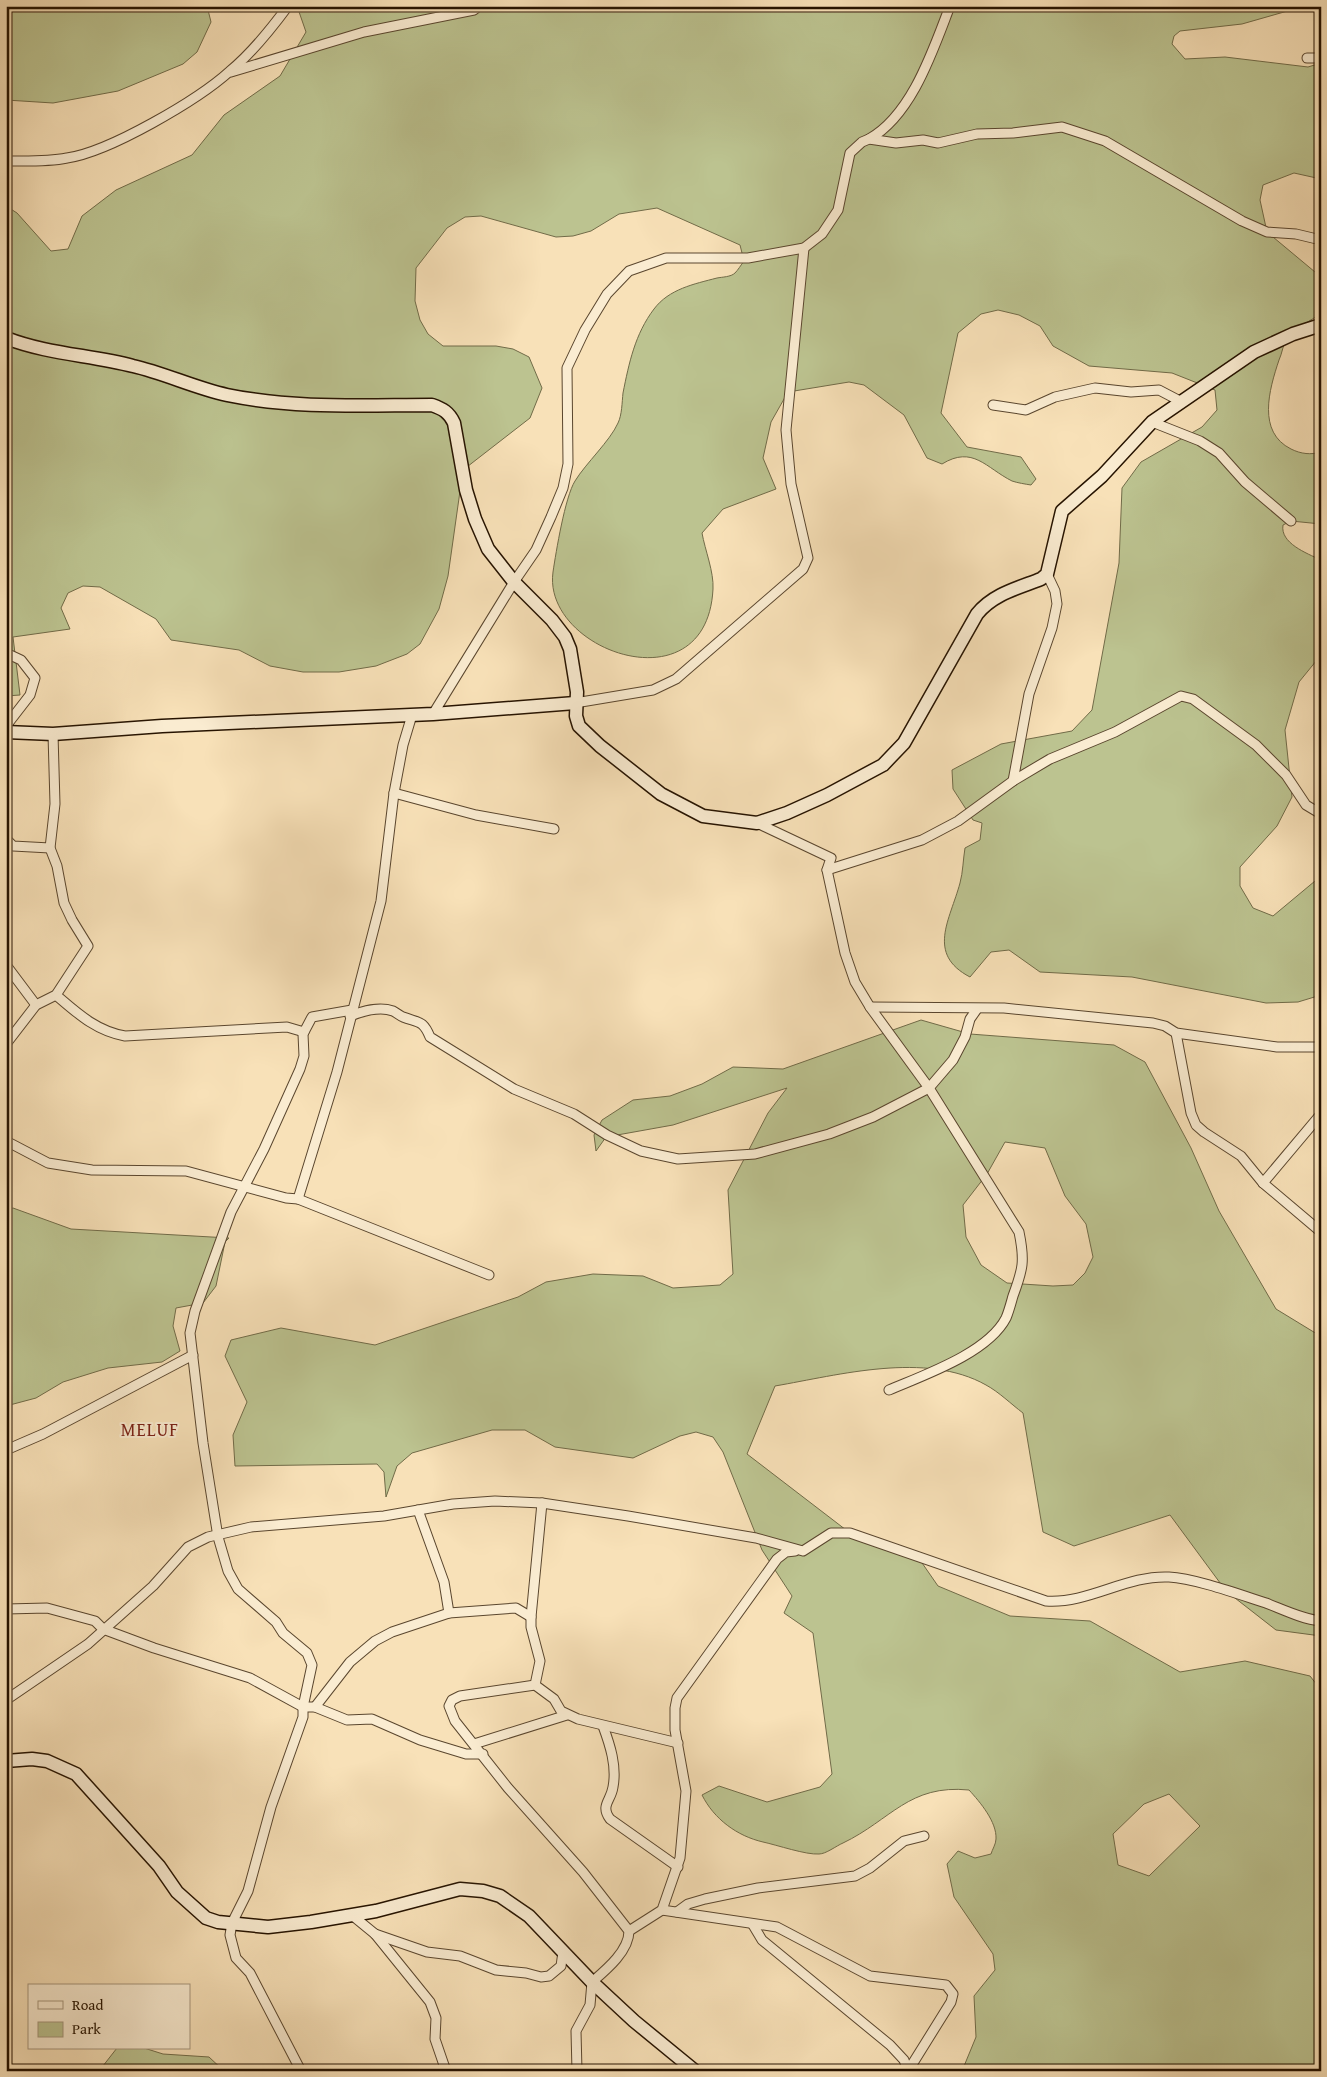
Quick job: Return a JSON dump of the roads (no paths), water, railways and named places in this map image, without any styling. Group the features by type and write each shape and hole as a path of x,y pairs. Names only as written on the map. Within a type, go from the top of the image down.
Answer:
{"street":[{"path":"6,161 67,158 95,151 160,117 230,72 270,30 288,6"},
{"path":"230,72 364,32 474,10 479,6"},
{"path":"433,714 514,582 536,550 565,481 568,464 567,368 585,330 607,294 622,276 637,267 674,257 748,258 804,248 829,226 842,197 850,153 856,146 881,132 895,117 922,75 950,6"},
{"path":"1307,58 1321,58"},
{"path":"869,139 896,143 923,140 938,143 977,134 1013,133 1062,127 1105,141 1242,220 1267,232 1296,234 1321,240"},
{"path":"6,732 53,734 162,726 433,714 575,703 653,690 676,679 803,569 808,558 791,484 786,430 804,248"},
{"path":"757,822 787,813 827,796 884,765 904,743 977,614 985,604 996,597 1041,580 1047,574 1062,510 1102,476 1152,422 1180,401 1254,352 1287,337 1321,325"},
{"path":"6,338 46,350 133,366 225,394 265,401 308,406 432,405 443,409 450,415 454,423 466,490 475,519 488,549 514,582 552,620 565,637 573,659 577,692 575,703 576,716 579,726 600,746 660,794 702,816 757,822 831,858 827,870 847,962 855,982 870,1007 929,1088 1012,1218 1019,1232 1024,1257 1021,1276 1005,1318 993,1334 948,1364 889,1390"},
{"path":"994,405 1026,410 1055,397 1094,388 1132,392 1158,390 1180,401"},
{"path":"1152,422 1200,441 1219,453 1245,482 1291,521"},
{"path":"1013,781 1029,694 1052,628 1057,604 1055,591 1047,574"},
{"path":"6,653 21,660 35,678 30,695 6,726"},
{"path":"827,870 922,840 958,821 1013,781 1050,759 1115,732 1173,698 1187,696 1256,745 1286,775 1306,805 1321,814"},
{"path":"298,1199 337,1072 381,901 394,793 403,745 412,715"},
{"path":"6,1044 36,1005 56,995 88,946 64,903 57,866 50,848 55,804 53,734"},
{"path":"394,793 476,815 554,829"},
{"path":"6,839 13,846 50,848"},
{"path":"6,965 36,1005"},
{"path":"56,995 90,1024 114,1034 125,1036 287,1027 304,1032"},
{"path":"870,1007 1004,1008 1153,1022 1165,1026 1176,1033 1277,1047 1321,1047"},
{"path":"301,2071 250,1973 236,1958 230,1935 232,1923 248,1891 271,1807 304,1717 303,1707 312,1665 308,1654 238,1589 228,1571 218,1536 215,1507 203,1443 190,1333 195,1311 231,1212 264,1149 300,1069 304,1056 304,1032 312,1017 380,1009 392,1011 403,1017 419,1021 426,1028 430,1037 514,1089 574,1114 606,1135 641,1151 678,1159 755,1154 785,1148 873,1117 929,1088 953,1060 965,1037 970,1019 977,1009"},
{"path":"1176,1033 1191,1113 1196,1125 1241,1156 1263,1183 1321,1232"},
{"path":"1263,1183 1321,1114"},
{"path":"6,1141 48,1163 92,1170 186,1171 244,1185 286,1198 298,1199 489,1275"},
{"path":"6,1450 43,1434 193,1355"},
{"path":"6,1700 88,1644 153,1586 188,1547 208,1538 251,1527 384,1516 453,1504 496,1501 542,1503 756,1538 803,1551"},
{"path":"535,1685 540,1661 531,1627 531,1617 542,1503"},
{"path":"418,1510 444,1582 449,1613"},
{"path":"629,1931 662,1910 678,1867 686,1791 675,1715 677,1698 777,1559 786,1552 803,1551 830,1533 850,1533 1046,1602 1064,1602 1151,1577 1172,1577 1226,1591 1320,1622"},
{"path":"6,1609 48,1608 95,1622 103,1629 154,1648 250,1678 303,1707 314,1707 348,1720 372,1719 420,1740 466,1754 483,1754"},
{"path":"314,1707 350,1662 374,1641 421,1621 449,1613 516,1608 531,1617"},
{"path":"577,2071 576,2031 590,2005 592,1982 611,1965 628,1941 629,1931 583,1872 525,1809 451,1713 449,1706 452,1700 460,1696 535,1685 554,1699 567,1715 603,1726 678,1743"},
{"path":"474,1744 567,1715"},
{"path":"603,1726 612,1754 614,1769 614,1784 605,1805 606,1813 610,1819 678,1867"},
{"path":"6,1761 32,1759 46,1761 76,1774 158,1866 177,1892 206,1918 218,1922 268,1927 353,1916 460,1889 483,1891 507,1899 529,1916 592,1982 634,2021 694,2071"},
{"path":"676,1912 688,1904 705,1899 758,1888 855,1876 870,1868 904,1841 924,1836"},
{"path":"662,1910 753,1925 777,1927 870,1976 946,1984 952,1989 953,1994 948,2008 908,2071"},
{"path":"353,1916 375,1934 433,2008 436,2039 446,2071"},
{"path":"753,1925 762,1940 890,2045 904,2060 908,2071"},
{"path":"375,1934 427,1952 460,1956 496,1970 526,1973 541,1977 549,1976 561,1966 563,1952"}],"district":[{"name":"MELUF","path":"150,1429"}]}
